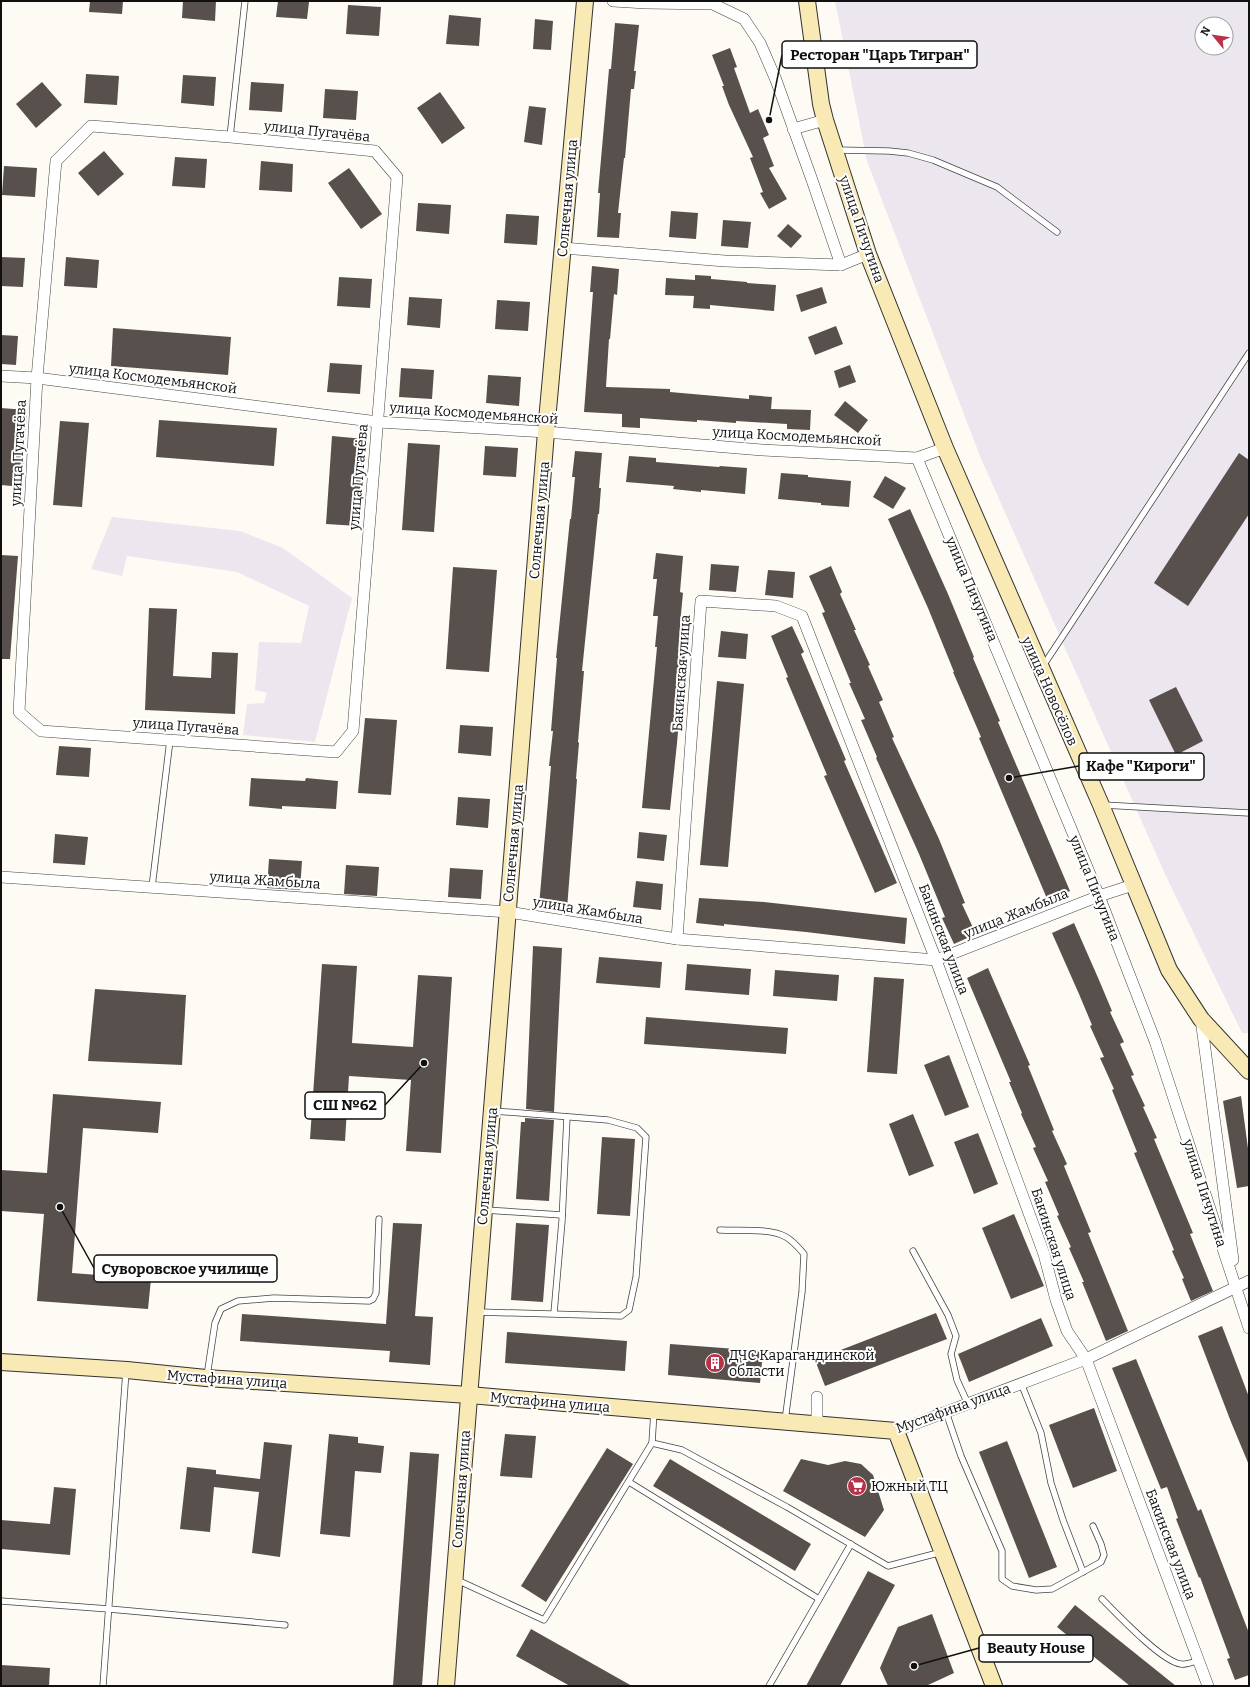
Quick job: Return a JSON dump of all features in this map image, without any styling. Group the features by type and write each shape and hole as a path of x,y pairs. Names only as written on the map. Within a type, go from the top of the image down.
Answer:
{"street":[{"name":"Солнечная улица","path":"446,1686 546,432 585,1"},
{"path":"613,1 713,4 744,19 760,42 794,128 841,265"},
{"name":"улица Пичугина","path":"808,1 820,104 836,150 868,254 945,448"},
{"path":"794,128 825,120"},
{"name":"улица Пугачёва","path":"91,126 230,137 375,151 397,177 353,731 336,752 41,732 18,712 37,378 56,161 91,126"},
{"path":"563,248 725,261 841,265 868,254"},
{"name":"улица Космодемьянской","path":"1,376 37,378 378,422 546,432 762,450 917,458 945,448"},
{"name":"улица Новосёлов","path":"945,448 1040,669 1101,805 1169,970 1201,1019 1246,1066"},
{"name":"улица Пичугина","path":"917,458 1099,896 1155,1041 1249,1328"},
{"name":"Бакинская улица","path":"677,939 701,601 776,606 802,616 936,960 1044,1254 1056,1300 1067,1331 1086,1359 1208,1686"},
{"name":"улица Жамбыла","path":"1,877 508,912 677,939 936,960 1099,896 1133,885"},
{"path":"1201,1019 1236,1286"},
{"name":"Мустафина улица","path":"1,1362 126,1370 206,1378 469,1395 896,1431 1086,1359 1249,1281"},
{"path":"817,1397 817,1424"},
{"path":"896,1431 994,1686"}],"lane":[{"path":"230,137 245,1"},
{"path":"836,150 889,151 933,160 997,187 1057,232"},
{"path":"1040,669 1249,353"},
{"path":"152,887 170,740"},
{"path":"1101,805 1249,813"},
{"path":"475,1312 621,1316 629,1310 636,1277 646,1136 636,1128 608,1120 492,1111"},
{"path":"554,1313 562,1215 567,1117"},
{"path":"484,1210 562,1215"},
{"path":"206,1378 215,1323 221,1309 238,1301 274,1298 369,1301 374,1299 376,1293 379,1219"},
{"path":"720,1230 768,1232 785,1236 804,1254 802,1292 785,1422"},
{"path":"913,1251 948,1315 956,1336 951,1354 957,1380 968,1404"},
{"path":"103,1686 126,1370"},
{"path":"1021,1383 1040,1434 1051,1483 1063,1520 1083,1572"},
{"path":"454,1579 544,1620 652,1443 654,1410"},
{"path":"946,1412 961,1456 1002,1551 1002,1579 1012,1586 1036,1590 1052,1589 1101,1562 1104,1555 1101,1544 1092,1526"},
{"path":"652,1443 682,1450 787,1507 888,1566 942,1551"},
{"path":"628,1482 819,1599"},
{"path":"769,1686 851,1544"},
{"path":"1102,1599 1147,1642 1172,1661 1181,1664 1199,1660"},
{"path":"1,1601 285,1625"}],"shaded area":[{"path":"835,1 1249,1 1249,1033 1242,1033 1165,874 980,456 867,161"},
{"path":"112,517 240,531 283,548 352,598 315,742 243,735 247,704 264,703 267,693 255,690 259,642 301,643 309,606 237,572 127,556 122,576 91,569"}],"building":[{"path":"90,1 123,1 122,14 89,12"},
{"path":"183,1 216,1 215,21 182,18"},
{"path":"278,1 309,2 307,19 276,17"},
{"path":"348,5 381,7 379,36 346,34"},
{"path":"449,15 481,18 479,46 446,44"},
{"path":"535,19 553,21 551,50 533,49"},
{"path":"615,23 639,25 634,71 636,71 634,89 631,89 625,158 618,213 621,213 619,238 597,237 600,193 598,193 609,69 611,69"},
{"path":"730,48 737,67 734,68 750,113 758,109 769,135 763,138 774,166 769,168 787,199 769,209 760,193 763,192 750,158 753,157 729,105 722,86 724,86 712,55"},
{"path":"86,74 119,76 117,105 84,103"},
{"path":"183,75 216,77 214,106 181,103"},
{"path":"42,82 62,105 36,128 16,104"},
{"path":"251,82 284,84 282,112 249,110"},
{"path":"325,89 358,91 356,120 323,118"},
{"path":"440,92 465,128 442,144 417,108"},
{"path":"529,106 546,108 542,145 524,142"},
{"path":"104,151 124,174 98,196 78,173"},
{"path":"175,157 207,159 205,188 172,186"},
{"path":"261,161 293,164 292,192 259,190"},
{"path":"4,166 37,168 35,197 2,195"},
{"path":"349,168 382,214 361,229 328,183"},
{"path":"418,203 451,205 449,234 416,231"},
{"path":"671,211 698,213 696,239 669,237"},
{"path":"506,214 539,216 537,245 504,243"},
{"path":"723,220 751,222 748,248 721,246"},
{"path":"788,224 802,236 791,248 777,236"},
{"path":"1,257 25,258 23,287 1,286"},
{"path":"66,257 99,260 97,288 64,286"},
{"path":"592,266 619,269 617,295 614,294 609,339 606,387 670,389 670,392 749,399 749,395 772,397 771,409 811,410 810,430 787,429 787,424 736,421 736,423 697,420 697,422 640,418 640,428 622,427 622,414 584,412 593,292 590,292"},
{"path":"695,275 711,276 711,279 776,285 774,311 710,305 710,309 693,308 694,296 665,295 666,278 695,280"},
{"path":"339,277 372,279 370,308 337,306"},
{"path":"822,287 827,303 801,312 796,295"},
{"path":"409,297 442,299 440,328 407,325"},
{"path":"497,300 530,302 528,331 495,329"},
{"path":"836,326 843,344 815,355 808,337"},
{"path":"113,328 231,337 228,375 111,366"},
{"path":"1,335 18,336 16,365 1,364"},
{"path":"330,363 362,365 360,394 327,392"},
{"path":"850,365 856,382 839,388 834,371"},
{"path":"401,368 434,370 432,399 399,397"},
{"path":"488,375 521,377 519,406 486,403"},
{"path":"845,401 868,420 858,433 834,415"},
{"path":"1,408 27,410 22,487 1,485"},
{"path":"159,420 277,428 274,466 156,457"},
{"path":"60,421 89,423 82,507 53,505"},
{"path":"332,436 364,439 358,526 326,524"},
{"path":"408,443 440,445 434,532 402,530"},
{"path":"485,446 518,448 516,477 483,475"},
{"path":"575,451 602,453 599,488 601,488 599,514 582,671 584,671 567,909 539,906 551,766 549,766 553,731 551,731 556,658 575,477 572,477"},
{"path":"1239,453 1249,460 1249,514 1188,606 1154,583"},
{"path":"629,456 656,458 656,462 747,468 745,494 701,490 701,492 673,489 674,486 626,482"},
{"path":"781,473 851,481 849,507 778,499"},
{"path":"885,476 906,488 893,509 873,497"},
{"path":"910,509 948,594 1000,721 998,722 1070,891 1048,901 979,738 981,737 928,608 888,519"},
{"path":"656,553 683,556 680,592 683,593 680,624 685,624 682,654 685,654 670,810 642,808 657,647 655,647 658,616 653,616 657,579 653,579"},
{"path":"1,555 18,556 10,659 1,659"},
{"path":"711,564 739,566 736,592 709,590"},
{"path":"831,566 842,592 840,594 856,630 854,630 870,665 868,666 883,700 879,702 894,737 892,738 939,839 965,903 962,904 976,934 954,944 942,918 945,917 919,854 876,758 877,757 861,720 865,719 849,683 851,683 822,613 825,612 809,576"},
{"path":"453,567 497,570 489,672 446,669"},
{"path":"768,570 795,572 793,598 765,595"},
{"path":"149,608 177,609 173,676 211,678 212,652 238,653 235,714 145,710"},
{"path":"792,626 804,652 801,654 846,760 844,761 897,883 875,893 824,776 827,775 786,678 788,677 771,636"},
{"path":"721,631 748,634 746,659 718,657"},
{"path":"717,681 744,684 728,867 700,865"},
{"path":"1176,687 1203,741 1176,755 1149,700"},
{"path":"365,718 397,720 391,795 358,793"},
{"path":"460,725 493,727 491,756 458,753"},
{"path":"59,746 91,748 89,777 56,775"},
{"path":"251,778 305,781 306,778 338,781 336,809 282,806 282,809 249,806"},
{"path":"458,797 490,799 488,828 456,825"},
{"path":"639,832 667,835 664,861 637,858"},
{"path":"55,834 88,837 85,865 53,863"},
{"path":"269,859 302,861 300,890 267,888"},
{"path":"346,865 379,867 377,896 344,894"},
{"path":"450,868 483,870 481,899 448,897"},
{"path":"636,881 663,884 661,910 633,907"},
{"path":"699,898 764,902 907,918 905,944 806,932 724,924 724,926 696,923"},
{"path":"1074,923 1112,1011 1110,1012 1124,1042 1120,1044 1134,1075 1131,1076 1145,1106 1143,1107 1157,1138 1154,1139 1193,1233 1190,1234 1213,1291 1191,1301 1182,1279 1184,1278 1172,1251 1174,1250 1134,1153 1137,1152 1112,1090 1114,1089 1100,1058 1104,1057 1090,1026 1092,1025 1052,933"},
{"path":"533,946 562,948 554,1112 526,1109"},
{"path":"599,957 662,962 660,988 596,983"},
{"path":"322,964 357,966 352,1043 413,1047 418,975 452,977 441,1153 406,1151 411,1080 349,1076 345,1141 310,1139"},
{"path":"687,964 751,969 749,995 685,990"},
{"path":"988,968 1030,1065 1028,1066 1054,1130 1052,1131 1067,1164 1064,1166 1091,1232 1088,1233 1128,1331 1106,1341 1082,1282 1084,1282 1069,1248 1071,1247 1057,1216 1059,1215 1045,1182 1048,1181 1033,1148 1036,1147 1021,1114 1022,1113 1009,1082 1011,1082 967,978"},
{"path":"775,970 839,975 837,1001 773,996"},
{"path":"874,977 904,979 897,1074 867,1072"},
{"path":"95,989 186,995 182,1065 88,1061"},
{"path":"646,1017 788,1028 786,1054 644,1044"},
{"path":"949,1055 969,1107 945,1116 924,1065"},
{"path":"53,1094 161,1102 158,1133 83,1128 72,1273 151,1279 148,1309 37,1301 44,1214 1,1211 1,1170 47,1173"},
{"path":"1241,1096 1249,1156 1249,1186 1237,1188 1223,1101"},
{"path":"913,1114 934,1166 909,1176 889,1124"},
{"path":"525,1118 554,1120 549,1201 516,1199 521,1122 525,1122"},
{"path":"978,1133 998,1184 974,1194 954,1142"},
{"path":"602,1137 635,1139 630,1216 597,1214"},
{"path":"1014,1214 1044,1286 1011,1299 982,1228"},
{"path":"393,1223 422,1224 415,1316 433,1317 430,1365 389,1362 390,1351 240,1341 242,1314 386,1324"},
{"path":"516,1223 549,1225 543,1302 511,1300"},
{"path":"936,1313 947,1339 825,1386 815,1360"},
{"path":"1041,1318 1053,1346 969,1382 958,1354"},
{"path":"1222,1326 1249,1397 1249,1465 1198,1336"},
{"path":"507,1332 627,1341 625,1371 505,1363"},
{"name":"ДЧС Карагандинской области","path":"670,1344 763,1351 760,1383 668,1375"},
{"path":"1136,1359 1198,1511 1201,1509 1249,1633 1249,1675 1235,1680 1227,1659 1230,1658 1200,1577 1199,1578 1176,1519 1178,1518 1167,1487 1161,1489 1112,1368"},
{"path":"1094,1408 1117,1471 1073,1488 1049,1425"},
{"path":"329,1434 358,1437 358,1443 384,1446 381,1473 355,1471 350,1537 320,1534"},
{"path":"505,1434 536,1436 532,1478 500,1476"},
{"path":"1007,1441 1057,1567 1029,1578 979,1452"},
{"path":"264,1442 292,1445 280,1557 252,1553 259,1492 214,1487 210,1532 180,1529 187,1467 216,1470 216,1474 260,1479"},
{"path":"607,1448 633,1464 546,1602 521,1586"},
{"path":"410,1452 439,1454 422,1686 393,1686"},
{"path":"670,1459 811,1544 795,1571 653,1486"},
{"path":"801,1459 828,1465 845,1461 861,1464 873,1475 884,1510 865,1537 783,1491"},
{"path":"54,1487 76,1489 70,1555 1,1549 1,1520 50,1524"},
{"path":"868,1571 895,1585 840,1686 806,1686"},
{"path":"1075,1605 1176,1686 1130,1686 1057,1627"},
{"path":"932,1614 954,1673 926,1686 888,1686 880,1668 898,1627"},
{"path":"531,1629 632,1686 570,1686 516,1656"},
{"path":"1,1665 50,1668 49,1686 1,1686"}],"place":[{"name":"Ресторан \"Царь Тигран\"","path":"769,120"},
{"name":"Кафе \"Кироги\"","path":"1009,778"},
{"name":"СШ №62","path":"424,1063"},
{"name":"Суворовское училище","path":"60,1207"},
{"name":"ДЧС Карагандинской области","path":"715,1363"},
{"name":"Южный ТЦ","path":"857,1486"},
{"name":"Beauty House","path":"914,1666"}]}
